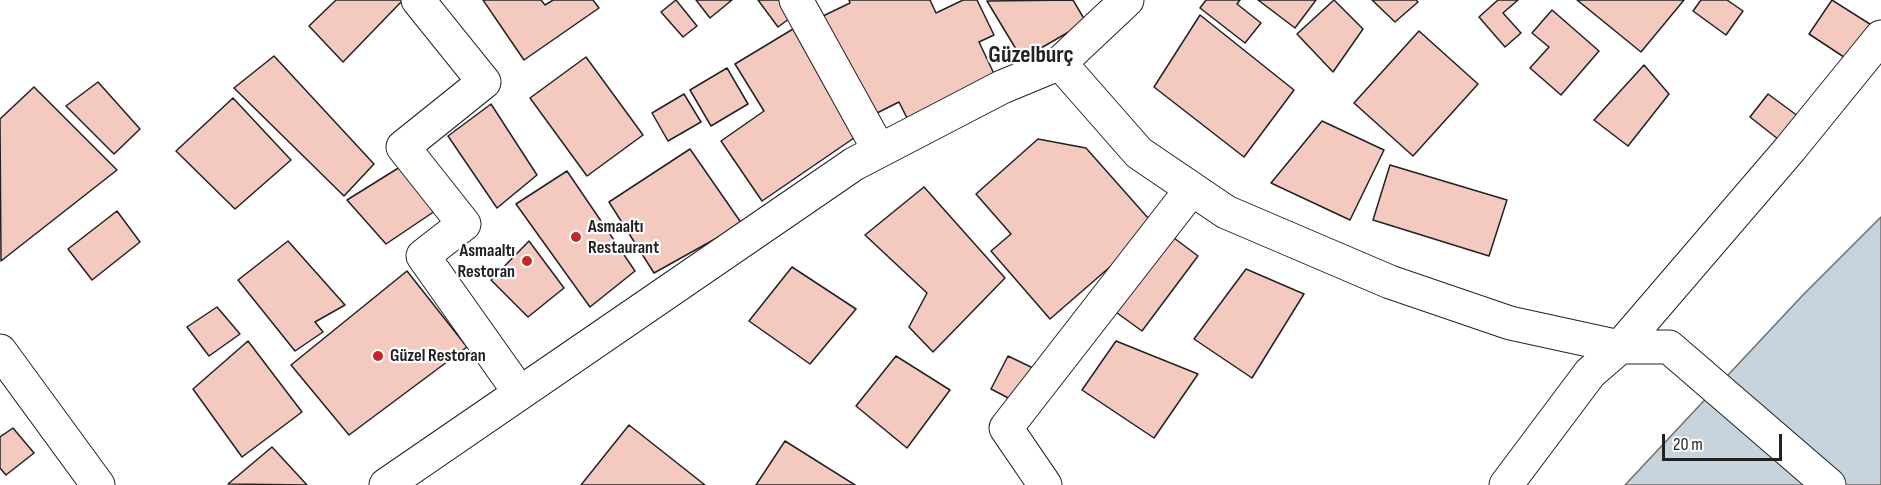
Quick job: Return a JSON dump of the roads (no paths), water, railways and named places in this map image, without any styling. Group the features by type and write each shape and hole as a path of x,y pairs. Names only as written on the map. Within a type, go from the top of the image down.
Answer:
{"street":[{"path":"418,0 484,82 403,147 464,224 423,256 520,393"},
{"path":"796,0 879,150"},
{"path":"386,485 854,164 1002,87 1060,63 1127,0"},
{"path":"1506,485 1590,373 1620,347 1790,149 1881,37"},
{"path":"1060,63 1138,153 1226,212 1390,282 1510,323 1620,347 1669,346 1829,485"},
{"path":"1046,485 1006,428 1191,190"},
{"path":"0,351 98,485"}],"place":[{"name":"Asmaaltı Restaurant","path":"576,237"},
{"name":"Asmaaltı Restoran","path":"527,261"},
{"name":"Güzel Restoran","path":"378,356"}],"district":[{"name":"Güzelburç","path":"1031,56"}]}
